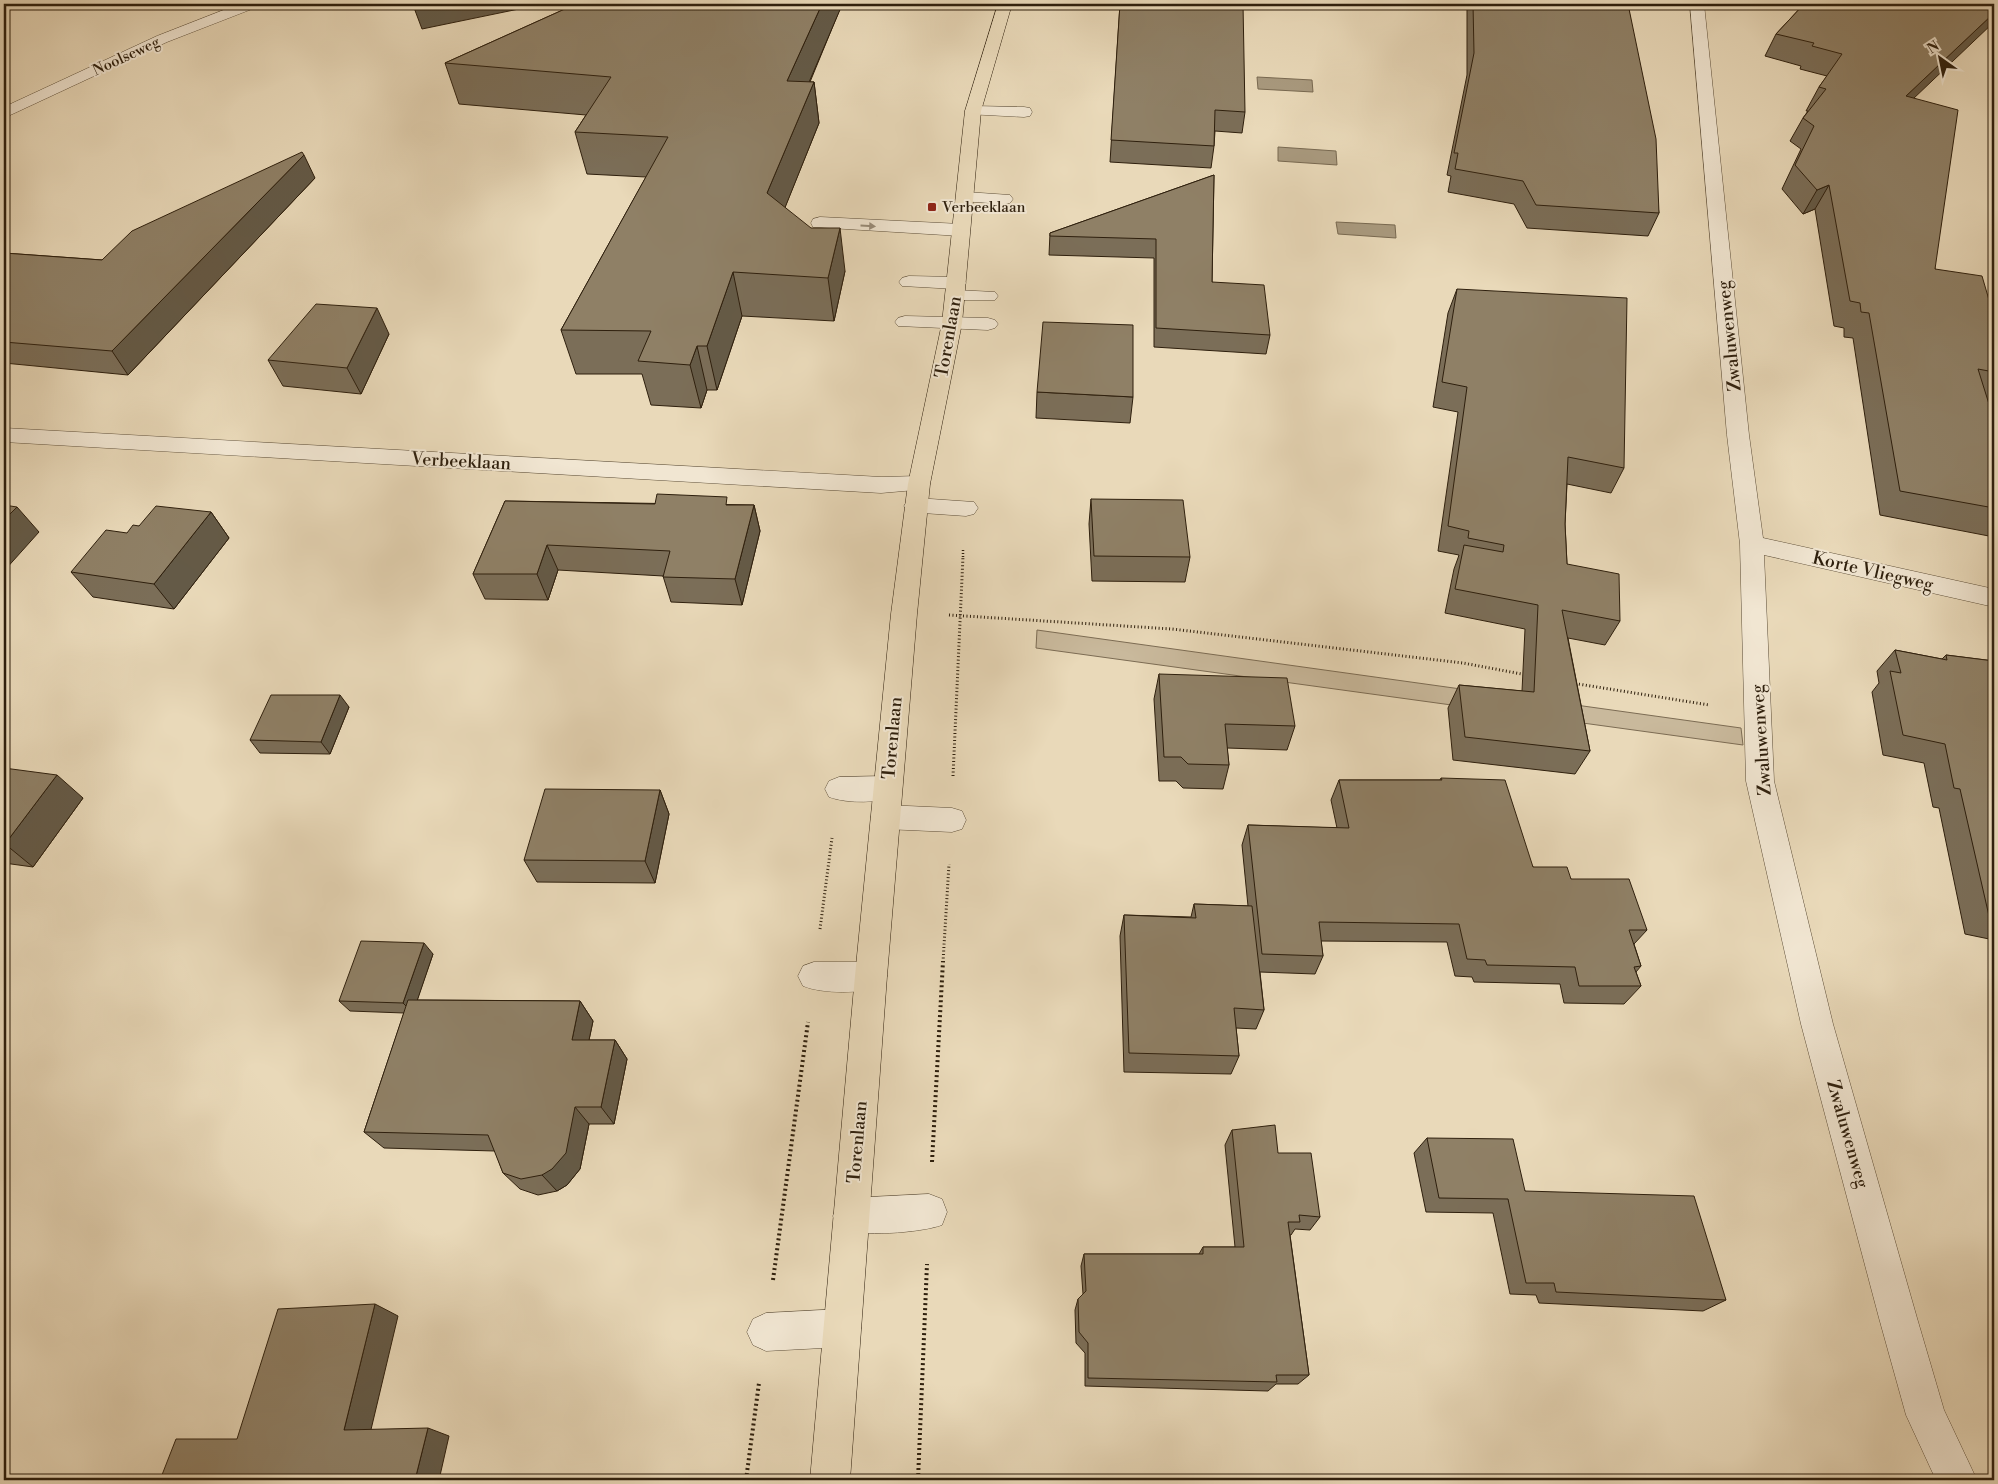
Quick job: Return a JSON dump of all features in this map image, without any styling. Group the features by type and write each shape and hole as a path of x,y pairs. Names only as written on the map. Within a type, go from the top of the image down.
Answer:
{"main road":[{"name":"Torenlaan","path":"830,1480 870,976 904,614 918,495 952,323 966,197 973,111 1005,4"}],"street":[{"name":"Noolseweg","path":"4,113 162,39 252,4"},
{"name":"Zwaluwenweg","path":"1697,4 1736,415 1752,544 1760,781 1817,1024 1926,1415 1957,1480"},
{"path":"973,111 1024,112"},
{"path":"966,197 1004,199"},
{"path":"820,223 961,230"},
{"path":"909,282 988,296"},
{"path":"905,322 988,324"},
{"name":"Verbeeklaan","path":"4,435 871,484 966,508"},
{"name":"Korte Vliegweg","path":"1752,544 1994,598"},
{"path":"839,789 888,788"},
{"path":"885,817 952,820"},
{"path":"814,976 870,976"},
{"path":"851,1216 929,1212"},
{"path":"766,1332 842,1328"}],"path":[{"path":"918,1480 929,1212 952,820 959,615 966,508"},
{"path":"904,614 959,615 1172,629 1463,663 1531,676"},
{"path":"1570,683 1758,712"}],"shaded area":[{"path":"1037,630 1741,728 1743,745 1036,648"}],"water":[{"path":"1257,77 1312,80 1313,92 1258,89"},
{"path":"1278,147 1336,151 1337,165 1278,161"},
{"path":"1336,222 1395,225 1396,238 1338,234"},
{"path":"4,1475 155,1476 154,1480 4,1480"}],"building":[{"path":"576,4 822,4 787,81 814,82 767,193 811,228 840,228 828,278 733,272 707,346 697,346 690,365 638,361 651,331 561,330 668,137 575,132 611,77 445,63"},
{"path":"1120,4 1243,4 1245,112 1215,110 1214,146 1111,140"},
{"path":"1473,4 1628,4 1656,139 1659,213 1536,205 1523,181 1455,169 1458,153 1454,153 1474,53"},
{"path":"1804,4 1994,4 1994,13 1906,96 1958,110 1935,269 1982,276 1994,317 1994,372 1978,369 1994,420 1994,508 1900,491 1869,313 1861,312 1860,303 1850,301 1829,185 1817,190 1795,165 1814,126 1803,118 1826,89 1819,87 1842,54 1812,46 1814,43 1776,34"},
{"path":"302,152 304,155 112,351 4,342 4,253 102,260 132,231"},
{"path":"1214,175 1212,282 1264,285 1270,335 1156,328 1156,239 1050,236 1050,233"},
{"path":"1457,289 1627,298 1624,468 1568,457 1565,524 1567,564 1619,574 1620,621 1562,610 1590,751 1465,737 1459,685 1534,692 1538,605 1455,589 1464,545 1503,552 1504,545 1468,538 1469,531 1448,526 1467,387 1442,382"},
{"path":"316,304 377,308 347,368 268,360"},
{"path":"1043,322 1133,325 1133,397 1037,392"},
{"path":"657,494 727,497 726,505 754,505 735,579 663,577 670,551 547,545 537,574 473,574 505,501 655,504"},
{"path":"1091,499 1183,500 1190,557 1094,556"},
{"path":"4,505 17,507 4,520"},
{"path":"156,506 211,512 154,584 71,572 106,530 127,533 133,525 139,526"},
{"path":"1895,650 1947,660 1946,655 1994,661 1994,917 1989,916 1960,789 1954,788 1945,744 1903,735 1890,671 1901,673"},
{"path":"1159,674 1287,678 1295,726 1225,724 1229,765 1188,764 1181,757 1164,757"},
{"path":"271,695 340,695 321,742 250,740"},
{"path":"4,768 57,775 5,844 4,844"},
{"path":"1441,778 1505,780 1533,867 1567,867 1571,879 1629,879 1647,930 1629,930 1641,966 1634,967 1641,986 1579,986 1575,967 1487,965 1485,960 1467,959 1459,924 1319,922 1323,956 1262,954 1248,825 1349,828 1339,780 1442,780"},
{"path":"545,789 660,790 645,861 524,860"},
{"path":"1194,904 1252,906 1264,1010 1234,1008 1239,1056 1129,1053 1124,915 1196,918"},
{"path":"361,941 424,943 403,1003 339,1001"},
{"path":"408,1000 580,1001 572,1040 615,1040 601,1107 575,1107 566,1153 552,1169 542,1175 521,1179 503,1173 488,1135 364,1132"},
{"path":"1275,1125 1278,1153 1311,1153 1320,1217 1299,1215 1300,1222 1288,1222 1309,1375 1276,1375 1277,1382 1088,1378 1088,1343 1079,1332 1078,1299 1086,1291 1084,1254 1203,1254 1203,1247 1244,1247 1232,1130"},
{"path":"1427,1138 1513,1139 1525,1191 1694,1196 1726,1300 1556,1292 1554,1283 1526,1283 1508,1199 1439,1198"},
{"path":"375,1304 344,1430 428,1428 415,1480 160,1480 176,1439 237,1439 278,1309"}],"place":[{"name":"Verbeeklaan","path":"932,207"}]}
